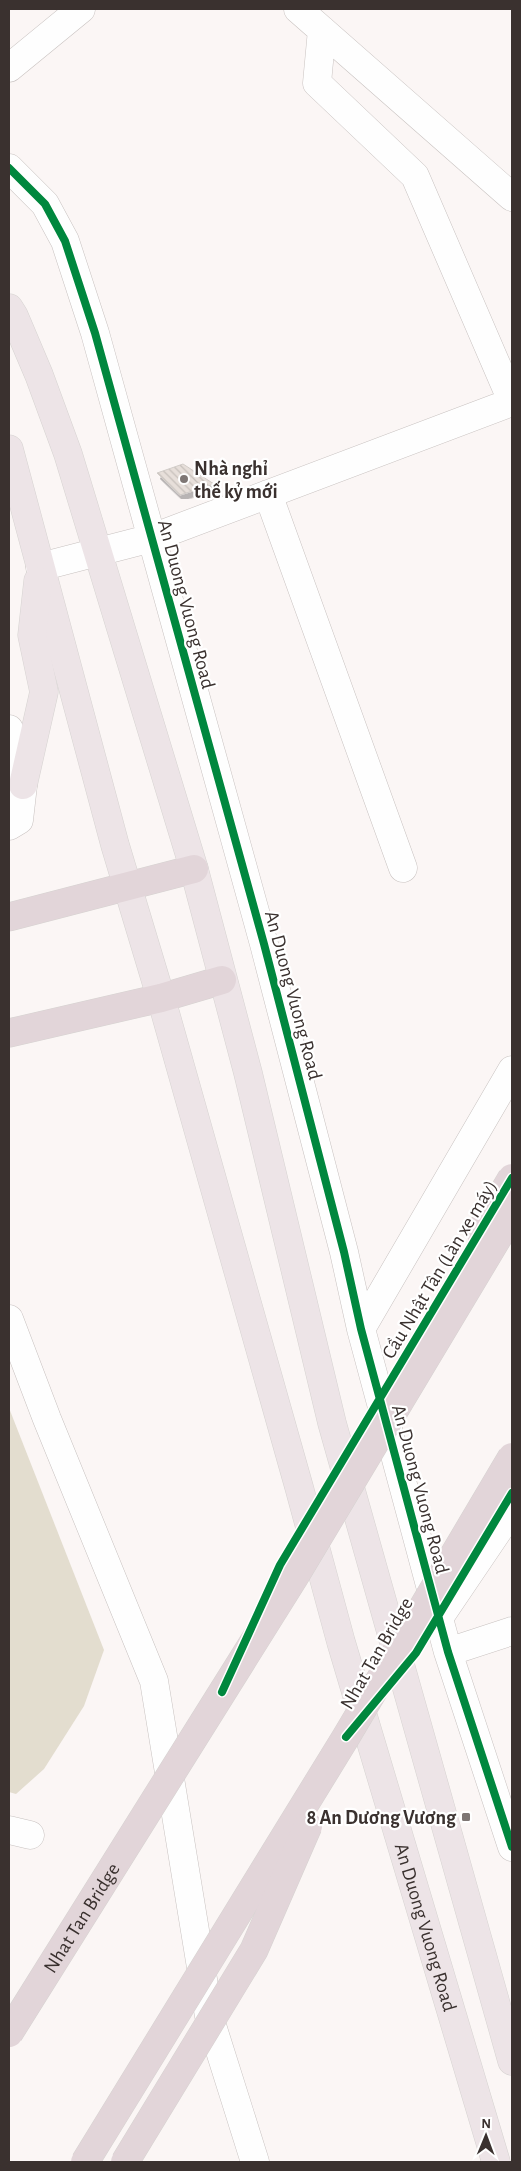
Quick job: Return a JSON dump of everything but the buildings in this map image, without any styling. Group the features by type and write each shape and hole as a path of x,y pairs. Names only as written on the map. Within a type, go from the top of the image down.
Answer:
{"highway":[{"path":"9,918 194,869"},
{"path":"9,1033 160,998 222,980"},
{"name":"Cầu Nhật Tân (Làn xe máy)","path":"222,1692 280,1565 512,1178"},
{"name":"Nhat Tan Bridge","path":"9,2033 295,1576 512,1214"},
{"name":"Nhat Tan Bridge","path":"86,2162 346,1737 512,1457"},
{"path":"125,2162 254,1950 346,1737 416,1654 512,1493"}],"main road":[{"path":"9,308 38,375 68,454 194,869 248,1073 332,1423 512,2061"},
{"name":"An Duong Vuong Road","path":"9,449 128,886 297,1477 341,1642 496,2162"},
{"path":"23,786 44,692 32,635 40,567"}],"street":[{"path":"9,68 81,9"},
{"path":"298,9 512,197"},
{"path":"40,567 152,538 512,401 415,176 316,83 322,30"},
{"name":"An Duong Vuong Road","path":"9,168 45,204 65,241 95,333 264,944 344,1252 361,1329 448,1652 512,1845"},
{"path":"268,494 403,868"},
{"path":"9,729 23,786 19,820 9,826"},
{"path":"361,1329 512,1070"},
{"path":"9,1319 47,1419 154,1681 209,2016 255,2162"},
{"path":"439,1618 512,1510"},
{"path":"448,1652 512,1631"}],"shaded area":[{"path":"9,1408 104,1650 84,1706 44,1769 16,1794 9,1792"}],"cycle path":[{"path":"9,168 45,204 65,241 95,333 264,944 344,1252 361,1329 448,1652 512,1847"},
{"path":"222,1692 280,1565 512,1178"},
{"path":"346,1737 416,1653 512,1493"}],"place":[{"name":"Nhà nghỉ thế kỷ mới","path":"184,479"},
{"name":"8 An Dương Vương","path":"466,1817"}]}
